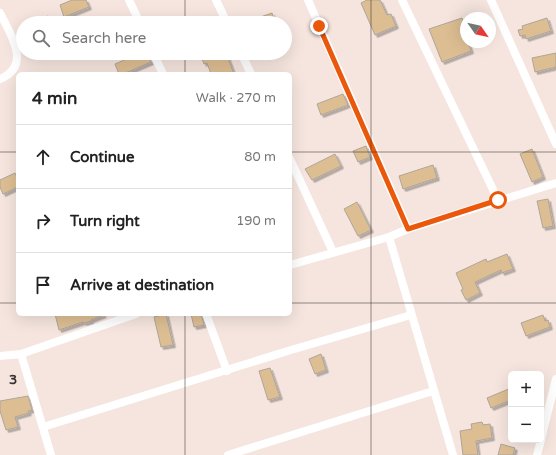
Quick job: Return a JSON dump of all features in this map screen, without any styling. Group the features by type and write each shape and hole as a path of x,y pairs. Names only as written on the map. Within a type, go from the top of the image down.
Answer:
{"street":[{"path":"129,0 137,16"},
{"path":"216,0 224,16"},
{"path":"308,0 408,229"},
{"path":"402,0 498,200"},
{"path":"492,0 556,144"},
{"path":"0,13 13,40 16,53"},
{"path":"0,79 12,72 18,62 18,60"},
{"path":"157,60 162,72"},
{"path":"244,60 250,72"},
{"path":"292,163 333,252"},
{"path":"292,264 389,237 408,229 556,183"},
{"path":"389,237 453,455"},
{"path":"43,427 291,350 411,315"},
{"path":"0,356 21,354 130,316"},
{"path":"207,316 227,371"},
{"path":"21,354 51,455"},
{"path":"544,427 556,379"},
{"path":"228,455 433,391"},
{"path":"537,455 540,443"}],"building":[{"path":"72,0 86,0 89,7 64,16 60,5"},
{"path":"367,0 380,0 387,15 391,14 396,26 375,35 361,3"},
{"path":"272,13 273,16 263,16"},
{"path":"547,18 551,31 526,39 525,35 520,36 518,30 523,29 522,26"},
{"path":"460,19 460,48 470,48 471,51 442,62 429,29"},
{"path":"556,53 556,67 535,72 532,58"},
{"path":"124,60 150,60 151,62 128,72 118,72 115,64"},
{"path":"203,60 229,60 233,72 210,72 207,63 204,64"},
{"path":"343,94 348,105 321,115 317,104"},
{"path":"366,146 370,157 358,162 353,151"},
{"path":"532,149 543,177 532,182 520,154"},
{"path":"335,154 341,166 312,180 305,169"},
{"path":"433,165 437,178 403,189 399,176"},
{"path":"15,173 16,188 3,194 0,187 0,180"},
{"path":"548,199 553,226 543,228 537,201"},
{"path":"357,202 371,230 358,236 344,209"},
{"path":"507,254 513,269 502,273 501,270 475,282 480,293 466,300 461,290 463,289 456,273 486,259 487,262"},
{"path":"543,315 545,321 548,320 550,327 526,336 521,323"},
{"path":"56,316 101,316 91,321 83,322 59,330"},
{"path":"166,316 173,345 161,347 154,317"},
{"path":"191,316 202,316 204,325 194,327"},
{"path":"321,354 326,370 315,374 309,359"},
{"path":"270,368 280,397 268,400 259,371"},
{"path":"508,389 508,401 491,408 487,398"},
{"path":"28,396 32,410 28,411 29,413 15,417 18,427 6,430 0,411 0,401"},
{"path":"482,422 483,425 490,424 492,438 476,441 478,455 463,455 460,431 472,429 471,424"},
{"path":"501,444 515,448 513,455 498,455"}],"route":[{"path":"319,26 408,229 498,200"}]}
